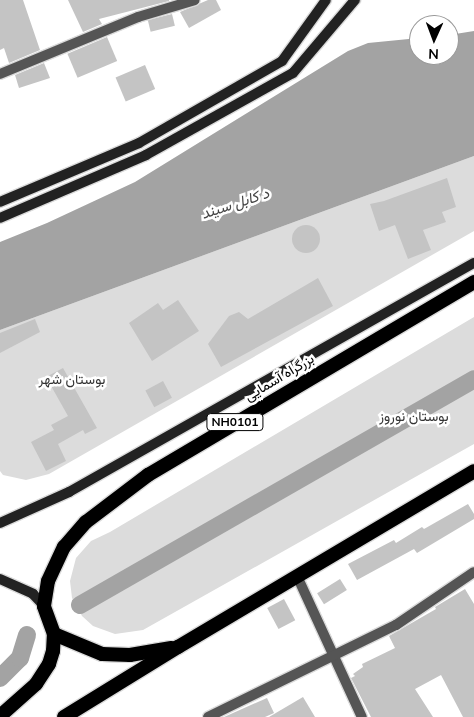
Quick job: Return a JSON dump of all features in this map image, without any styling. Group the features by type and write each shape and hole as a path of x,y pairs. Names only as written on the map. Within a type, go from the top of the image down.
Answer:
{"highway":[{"name":"بزرگراه آسمایی","path":"44,606 48,581 64,547 94,516 148,475 474,282"},
{"path":"64,717 178,647 474,472"},
{"name":"NH0101","path":"0,716 36,684 51,657 54,634 44,606"},
{"path":"54,634 102,654 130,655 178,647"}],"main road":[{"path":"0,202 139,143 282,61 326,0"},
{"path":"0,218 146,155 293,73 355,0"},
{"path":"0,524 69,492 474,263"},
{"path":"0,579 33,594 44,606"}],"street":[{"path":"0,74 138,17 195,0"},
{"path":"208,717 396,625 474,572"},
{"path":"297,576 362,717"}],"green space":[{"name":"بوستان شهر","path":"474,156 474,231 49,474 26,480 3,475 0,471 0,330"},
{"name":"بوستان نوروز","path":"474,317 474,444 143,630 115,634 93,626 82,616 72,598 70,581 76,558 91,541 110,532"}],"water":[{"name":"د کابل سيند","path":"474,31 474,156 0,330 0,242 47,223 135,182 348,51 368,43 409,39 409,65 459,65 459,33"}],"building":[{"path":"0,0 23,0 40,50 9,63 4,48 0,50"},
{"path":"68,0 169,1 99,19 102,24 83,32"},
{"path":"208,0 216,0 221,10 189,28 180,12"},
{"path":"172,14 175,26 151,32 148,20"},
{"path":"107,37 117,61 78,78 67,54"},
{"path":"44,63 50,78 19,88 15,75"},
{"path":"145,65 155,89 126,101 116,78"},
{"path":"447,178 456,207 442,212 446,222 423,230 431,250 408,259 395,225 379,231 370,204 384,201"},
{"path":"306,225 316,229 320,239 316,249 306,253 296,249 292,239 296,229"},
{"path":"318,278 333,306 221,367 208,344 229,316 239,312 248,319"},
{"path":"178,300 199,331 152,361 129,323 158,303 163,310"},
{"path":"35,319 40,332 0,353 0,333"},
{"path":"63,368 97,428 85,434 83,430 58,444 66,461 46,471 31,442 54,430 51,425 68,416 46,377"},
{"path":"163,381 172,398 154,407 145,390"},
{"path":"468,504 474,514 474,519 417,553 414,549 357,580 348,564 394,540 396,543 422,527 424,529"},
{"path":"340,579 347,590 324,604 317,593"},
{"path":"465,589 474,604 474,717 463,717 441,675 415,689 433,717 371,717 351,678 355,676 353,674 363,667 362,664 395,648 389,636 436,609 435,607"},
{"path":"284,599 295,620 278,629 267,608"},
{"path":"303,697 315,717 269,717"},
{"path":"267,698 274,713 265,717 224,717"}],"waterway":[{"path":"80,605 474,379"},
{"path":"0,678 20,658 27,635"}]}
